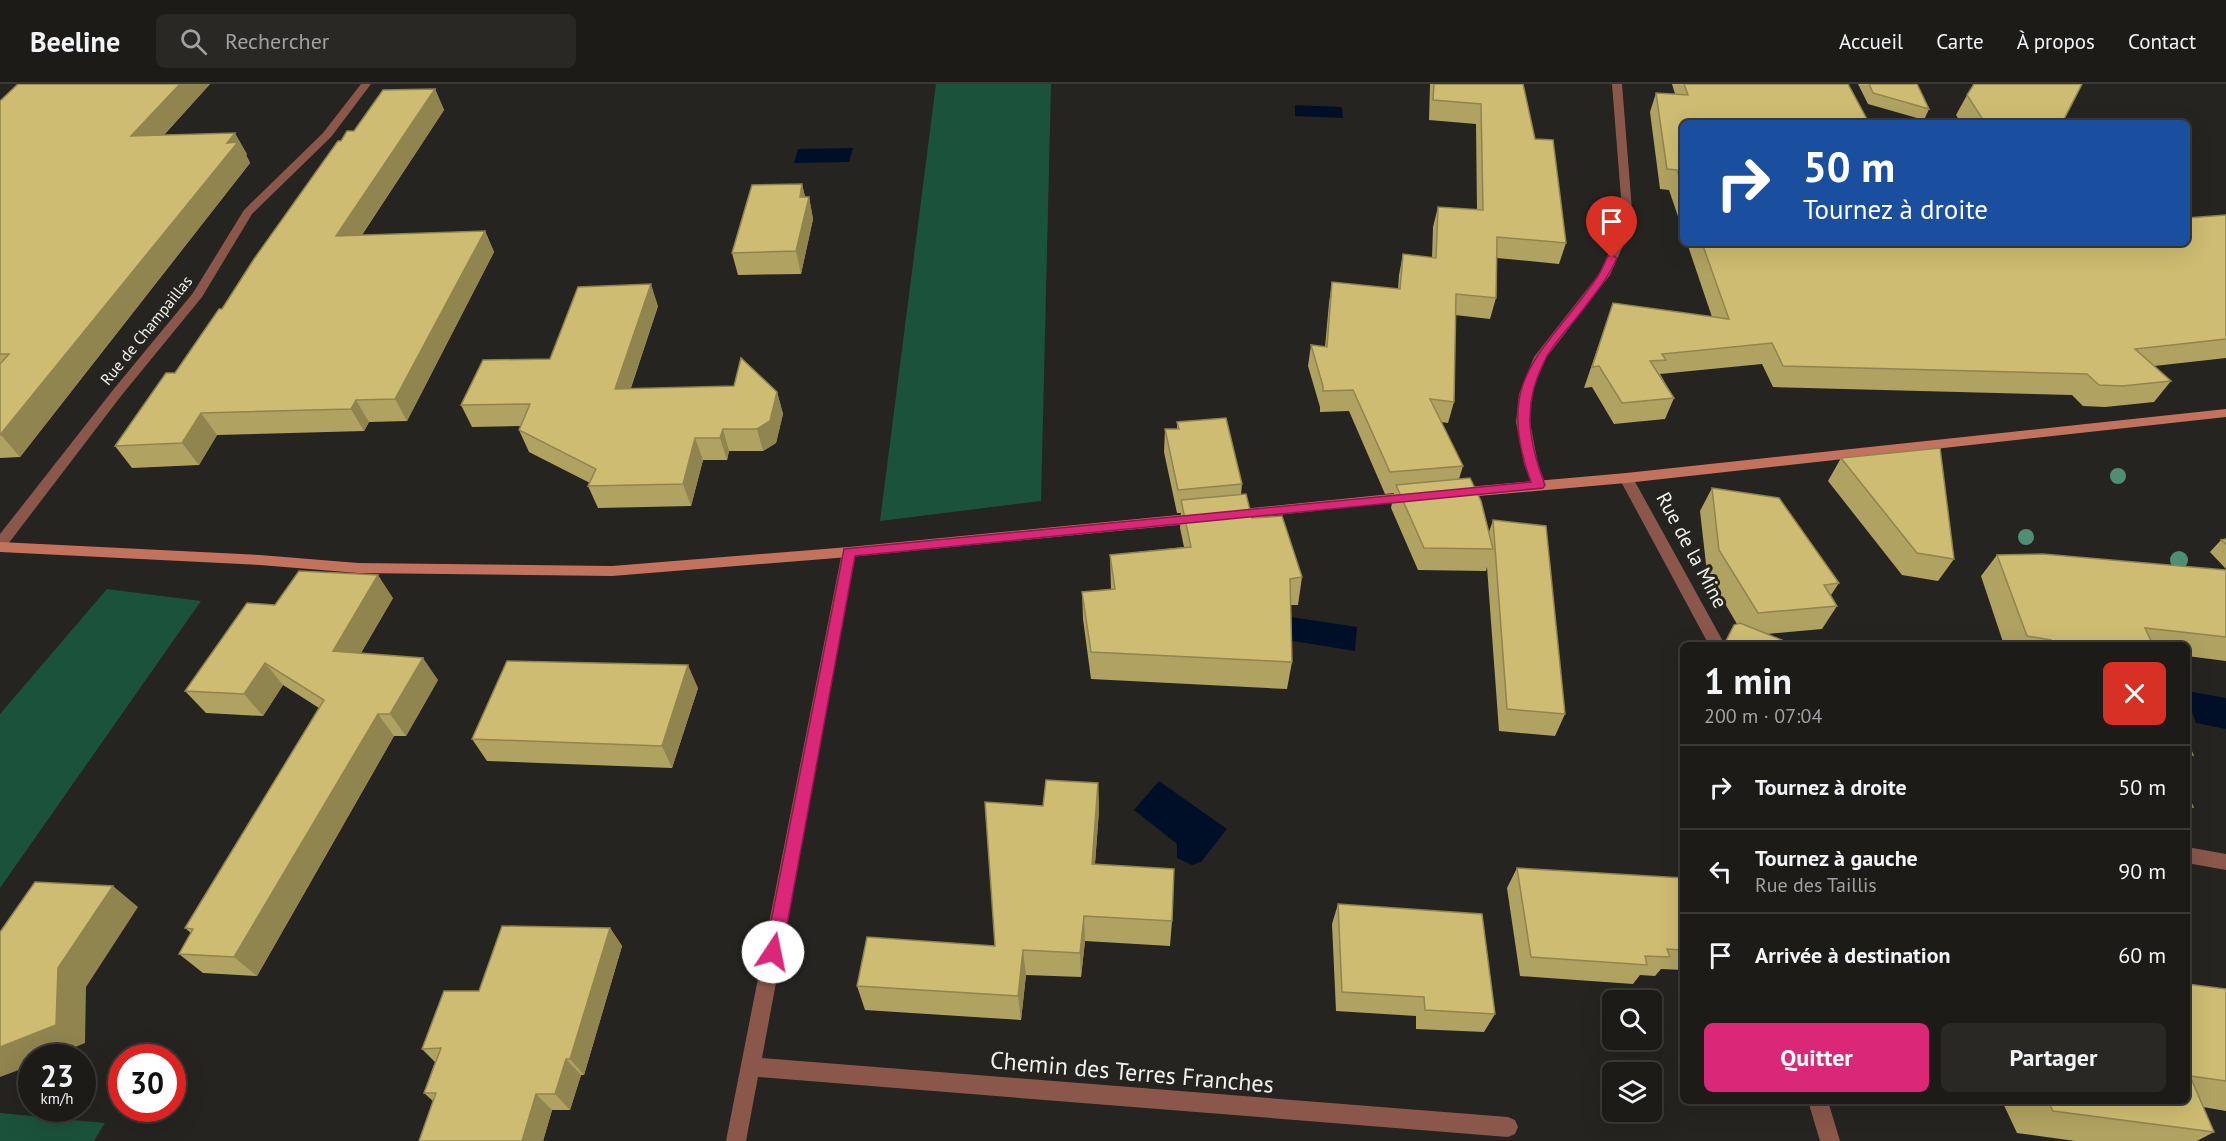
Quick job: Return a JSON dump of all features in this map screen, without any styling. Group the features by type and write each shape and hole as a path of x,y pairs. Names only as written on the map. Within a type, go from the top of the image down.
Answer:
{"main road":[{"path":"1444,494 1626,478 2226,413"},
{"path":"0,546 260,560 358,568 612,571 849,552 1420,497"}],"street":[{"name":"Rue de Champaillas","path":"0,546 117,393 198,295 248,212 327,135 366,84"},
{"path":"1539,485 1531,464 1522,422 1525,394 1540,357 1604,275 1628,223 1617,84"},
{"name":"Rue de la Mine","path":"1626,478 1715,642"},
{"path":"735,1141 849,552"},
{"path":"2190,856 2226,862"},
{"name":"Chemin des Terres Franches","path":"751,1067 1508,1127"},
{"path":"1819,1104 1830,1141"}],"green space":[{"path":"936,84 1051,84 1041,501 880,521"},
{"path":"107,589 201,601 0,888 0,714"},
{"path":"0,1113 18,1115 18,1122 105,1123 94,1141 0,1141"}],"water":[{"path":"1295,105 1342,107 1343,118 1295,116"},
{"path":"853,148 849,162 794,163 798,149"},
{"path":"1291,617 1357,627 1355,651 1287,640"},
{"path":"2190,692 2226,698 2226,729 2196,723 2190,706"},
{"path":"1159,781 1227,829 1201,862 1192,865 1177,858 1177,844 1134,810"}],"building":[{"path":"18,84 180,84 131,136 235,133 227,143 238,142 0,435 0,364 9,354 0,354 0,101"},
{"path":"1434,84 1523,84 1535,139 1553,140 1566,243 1497,237 1496,298 1456,294 1454,402 1430,399 1463,466 1390,472 1353,390 1323,391 1311,345 1327,347 1332,282 1400,289 1403,254 1436,258 1438,207 1483,210 1481,104 1433,100"},
{"path":"1684,84 1848,84 1867,120 1680,120 1680,179 1677,170 1667,169 1656,93 1688,95"},
{"path":"1869,84 1917,84 1929,109 1873,93"},
{"path":"1974,84 2082,84 2064,120 1983,120 1967,95"},
{"path":"435,89 336,236 485,231 395,399 356,400 351,409 201,413 182,443 115,446 166,373 175,373 219,309 222,309 254,259 338,141 341,141 347,131 354,131 383,90"},
{"path":"802,184 800,197 809,197 796,251 732,253 752,185"},
{"path":"2226,215 2226,339 2135,349 2171,381 2122,386 2099,385 2087,374 1783,366 1772,343 1662,354 1666,360 1650,361 1674,398 1622,403 1599,366 1592,367 1613,303 1729,319 1703,246 2190,246 2190,218"},
{"path":"651,284 615,389 734,386 741,358 777,392 770,421 757,429 723,429 720,438 695,438 683,484 588,486 596,469 519,430 530,404 461,405 483,360 550,359 578,287"},
{"path":"1226,418 1242,484 1178,490 1165,429 1179,429 1177,422"},
{"path":"1940,448 1954,559 1917,553 1841,458"},
{"path":"1470,478 1481,501 1493,549 1424,548 1396,485"},
{"path":"1712,488 1779,498 1839,583 1824,585 1837,606 1758,613 1719,550"},
{"path":"1246,494 1252,518 1282,516 1302,577 1290,579 1292,662 1091,652 1082,592 1115,589 1110,555 1191,547 1181,500"},
{"path":"1493,520 1546,526 1565,714 1507,709"},
{"path":"2043,554 2226,570 2226,637 2145,628 2152,642 2052,642 2027,636 1997,555"},
{"path":"299,571 378,575 333,651 423,658 390,714 378,714 234,957 179,954 193,929 185,928 324,700 265,663 244,694 185,691 247,603 275,605"},
{"path":"1740,623 1787,642 1728,642 1734,625"},
{"path":"507,661 688,665 662,746 472,739"},
{"path":"1046,780 1098,783 1092,864 1174,869 1172,921 1084,916 1080,953 1023,950 1018,996 857,986 867,937 995,946 985,802 1043,806"},
{"path":"1517,868 1680,878 1680,950 1667,949 1670,957 1645,956 1647,965 1531,957"},
{"path":"35,882 113,886 58,968 56,1025 0,1047 0,932"},
{"path":"1338,904 1482,914 1495,1014 1425,1010 1424,997 1342,992"},
{"path":"502,926 610,928 570,1059 566,1059 555,1094 536,1094 522,1141 419,1141 436,1093 424,1093 441,1048 422,1049 444,991 479,991"},
{"path":"2190,984 2226,989 2226,1081 2190,1076"},
{"path":"2190,1076 2214,1132 2053,1111 2050,1104 2190,1104"}],"route":[{"path":"773,952 849,552 1539,485 1531,464 1522,422 1525,394 1540,357 1604,275 1612,258"}]}
